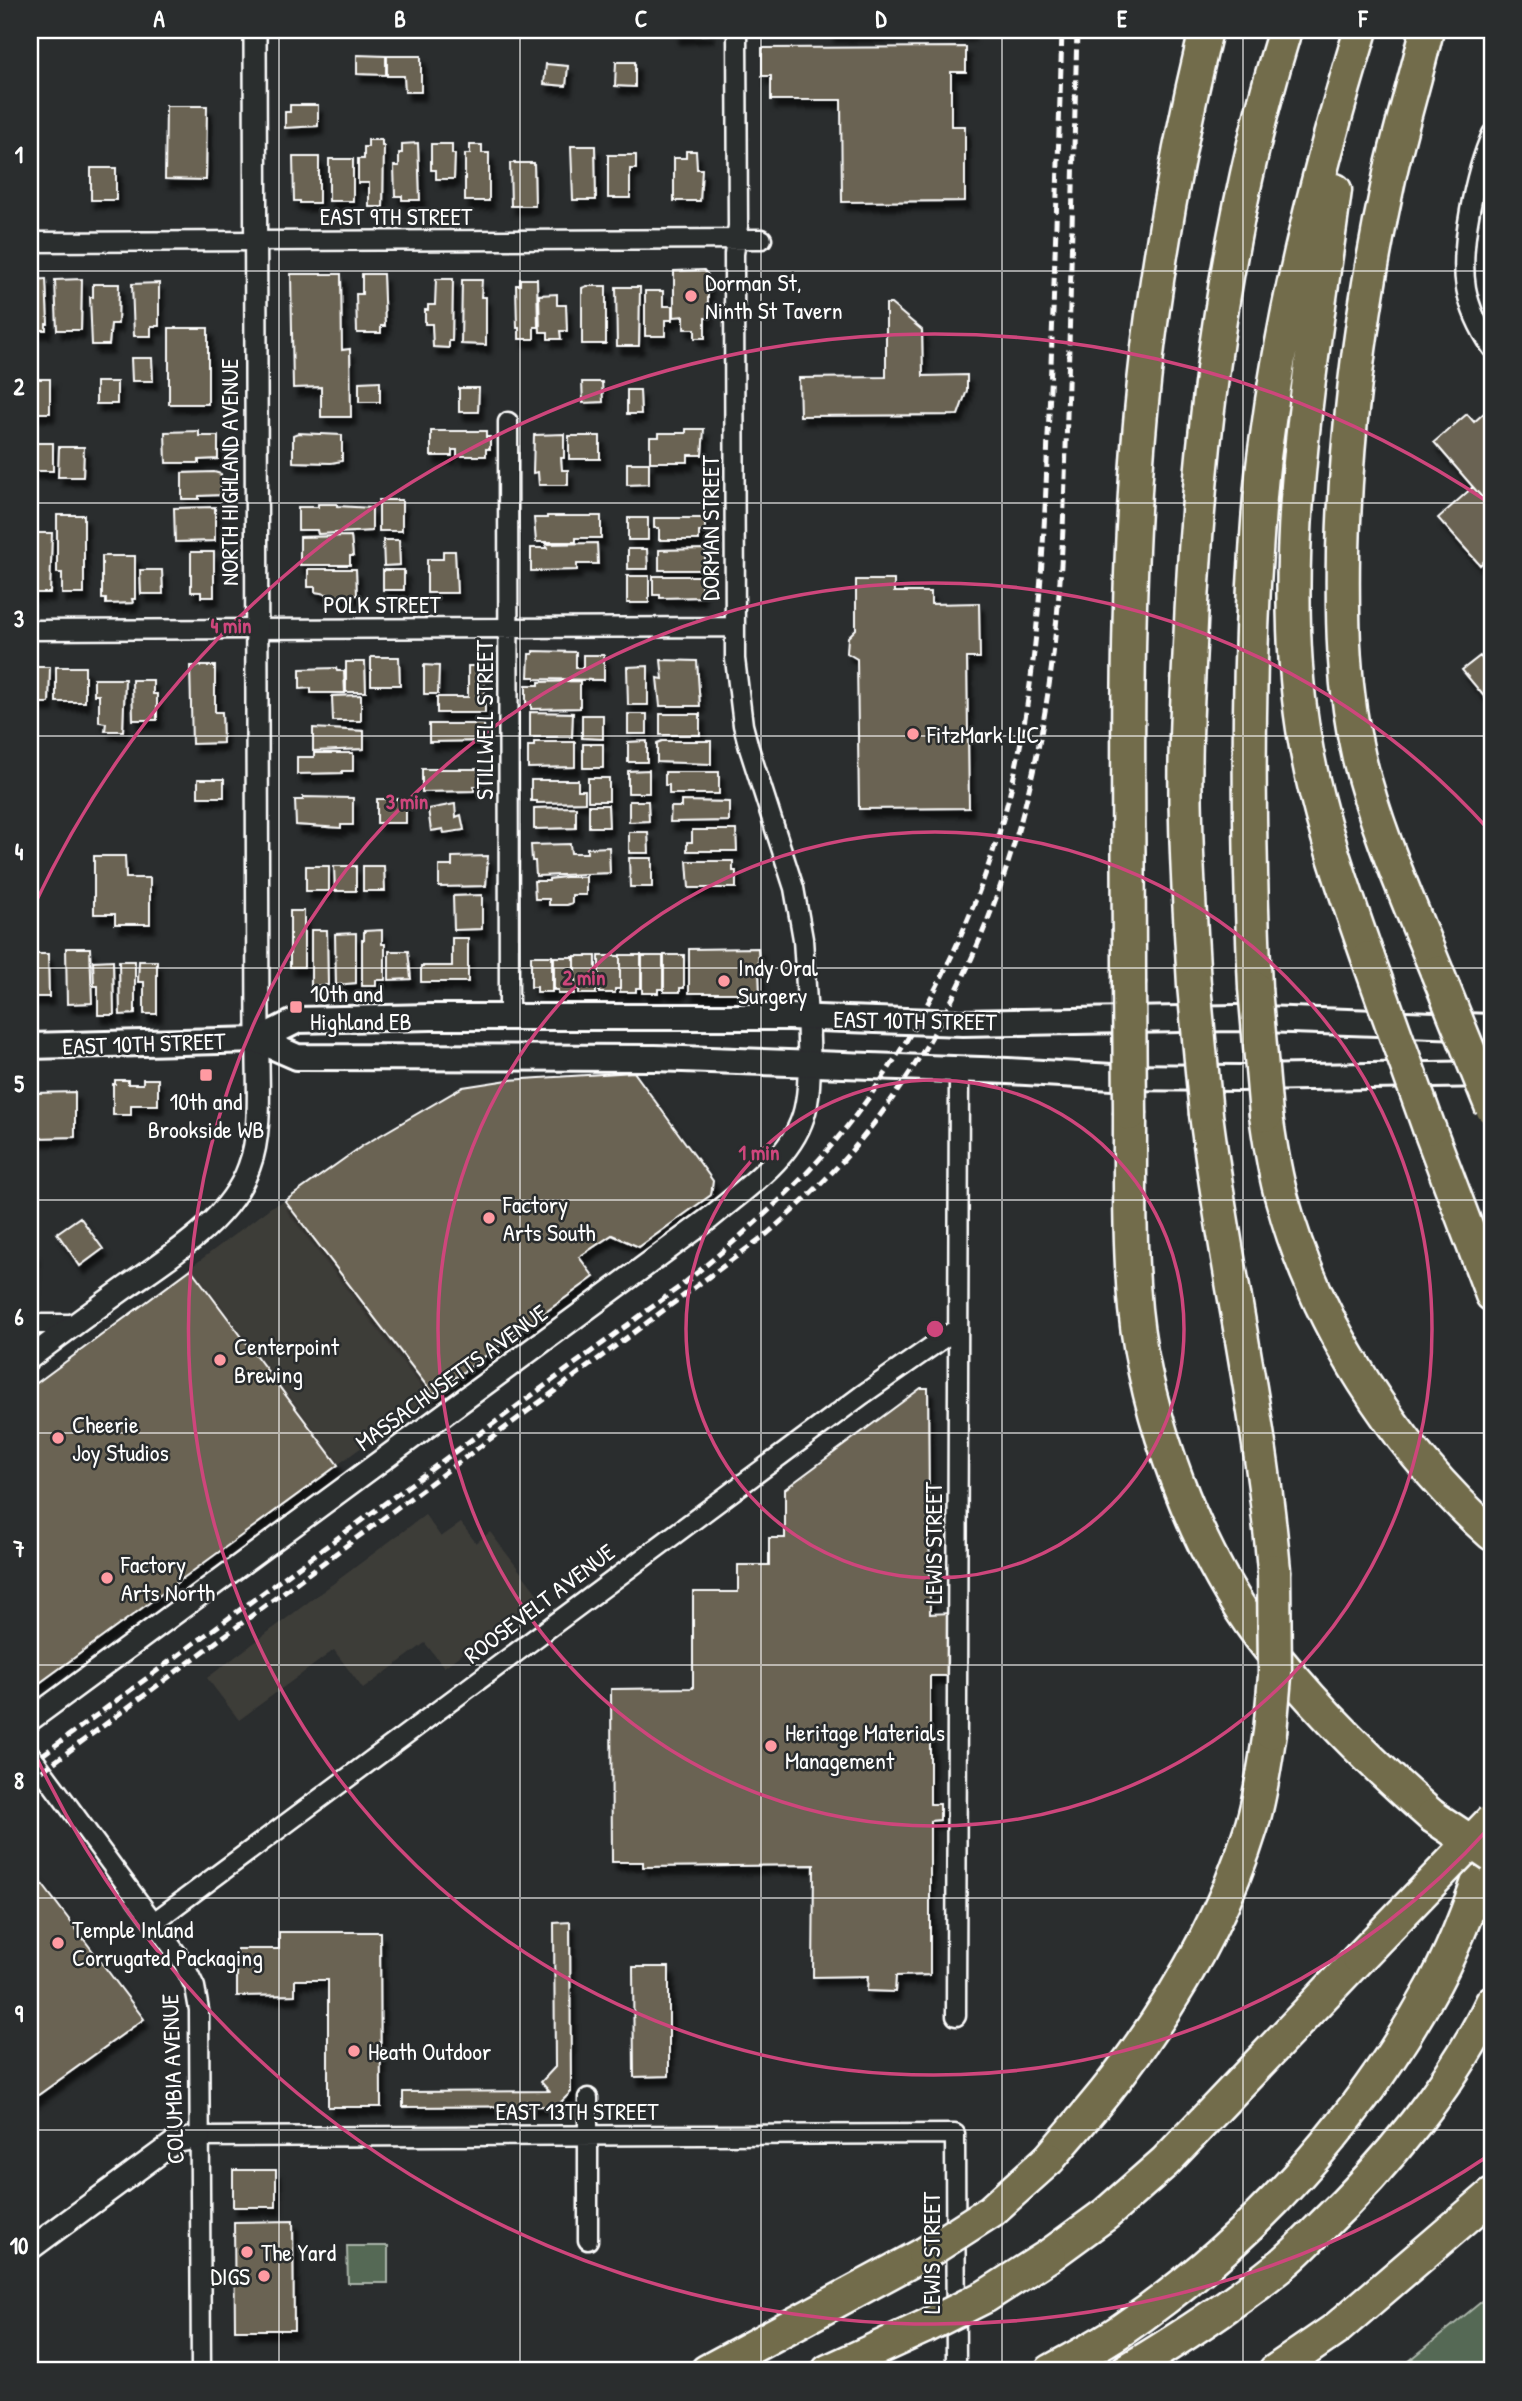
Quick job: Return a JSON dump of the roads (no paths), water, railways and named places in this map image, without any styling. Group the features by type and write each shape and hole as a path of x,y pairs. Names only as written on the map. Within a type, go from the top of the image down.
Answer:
{"highway":[{"path":"1206,30 1161,244 1138,448 1134,509 1129,661 1129,981 1130,1232 1135,1311 1146,1374 1181,1491 1225,1582 1259,1636 1320,1708 1379,1770 1432,1816 1492,1856"},
{"path":"707,2371 924,2254 991,2211 1049,2159 1117,2077 1166,2006 1210,1932 1252,1826 1270,1732 1275,1676 1274,1570 1268,1493 1214,1176 1206,1114 1194,985 1186,819 1194,540 1210,401 1230,267 1253,156 1285,30"},
{"path":"1427,33 1391,171 1362,324 1348,456 1342,609 1344,658 1350,713 1359,758 1387,846 1492,1109"},
{"path":"1357,43 1307,408 1295,539 1298,687 1310,766 1338,870 1429,1128 1492,1295"},
{"path":"1357,43 1319,179 1289,307 1264,455 1250,691 1250,849 1255,988 1266,1115 1281,1199 1297,1248 1343,1345 1395,1429 1441,1483 1491,1533"},
{"path":"828,2371 986,2296 1050,2255 1106,2214 1165,2162 1492,1820"},
{"path":"1051,2371 1119,2331 1182,2284 1241,2234 1305,2166 1346,2117 1394,2052 1436,1982 1472,1902 1492,1840"},
{"path":"1126,2371 1201,2324 1281,2265 1343,2207 1400,2143 1433,2098 1492,2002"},
{"path":"1275,2371 1336,2329 1492,2195"}],"main road":[{"name":"EAST 10TH STREET","path":"30,1046 258,1040 298,1020 509,1017 808,1018 952,1023 1235,1018 1492,1027"},
{"name":"EAST 10TH STREET","path":"258,1040 297,1057 655,1058 1126,1077 1492,1074"}],"street":[{"name":"NORTH HIGHLAND AVENUE","path":"30,1358 205,1228 240,1189 250,1166 256,1129 258,1040 255,30"},
{"name":"DORMAN STREET","path":"737,30 737,239 734,254 736,668 743,725 794,888 803,939 808,1018"},
{"path":"1492,134 1476,177 1465,259 1466,288 1475,319 1492,348"},
{"name":"EAST 9TH STREET","path":"30,242 762,239"},
{"name":"STILLWELL STREET","path":"508,422 509,1017"},
{"name":"POLK STREET","path":"30,630 735,627"},
{"name":"MASSACHUSETTS AVENUE","path":"30,1720 710,1218 778,1157 791,1141 805,1110 808,1018"},
{"name":"LEWIS STREET","path":"956,2016 959,1069"},
{"path":"30,1324 76,1324"},
{"name":"ROOSEVELT AVENUE","path":"154,1922 862,1395 958,1328"},
{"name":"COLUMBIA AVENUE","path":"30,1754 183,1962 198,1996 201,2371"},
{"path":"589,2098 589,2240"},
{"name":"LEWIS STREET","path":"955,2134 956,2371"},
{"name":"EAST 13TH STREET","path":"199,2137 955,2134"},
{"path":"30,2249 175,2142 199,2137"}],"railway":[{"path":"30,1764 697,1273 795,1185 835,1141 872,1093 906,1041 936,987 986,873 1004,815 1025,717 1036,637 1045,517 1062,30"},
{"path":"30,1780 768,1233 818,1187 863,1137 903,1083 939,1025 969,964 995,901 1016,836 1046,704 1058,606 1064,511 1077,30"}],"place":[{"name":"Dorman St, Ninth St Tavern","path":"691,296"},
{"name":"FitzMark LLC","path":"913,734"},
{"name":"Indy Oral Surgery","path":"724,981"},
{"name":"10th and Highland EB","path":"296,1007"},
{"name":"10th and Brookside WB","path":"206,1075"},
{"name":"Factory Arts South","path":"489,1218"},
{"name":"Centerpoint Brewing","path":"220,1360"},
{"name":"Cheerie Joy Studios","path":"58,1438"},
{"name":"Factory Arts North","path":"107,1578"},
{"name":"Heritage Materials Management","path":"771,1746"},
{"name":"Temple Inland Corrugated Packaging","path":"58,1943"},
{"name":"Heath Outdoor","path":"354,2051"},
{"name":"The Yard","path":"247,2252"},
{"name":"DIGS","path":"264,2276"}]}
